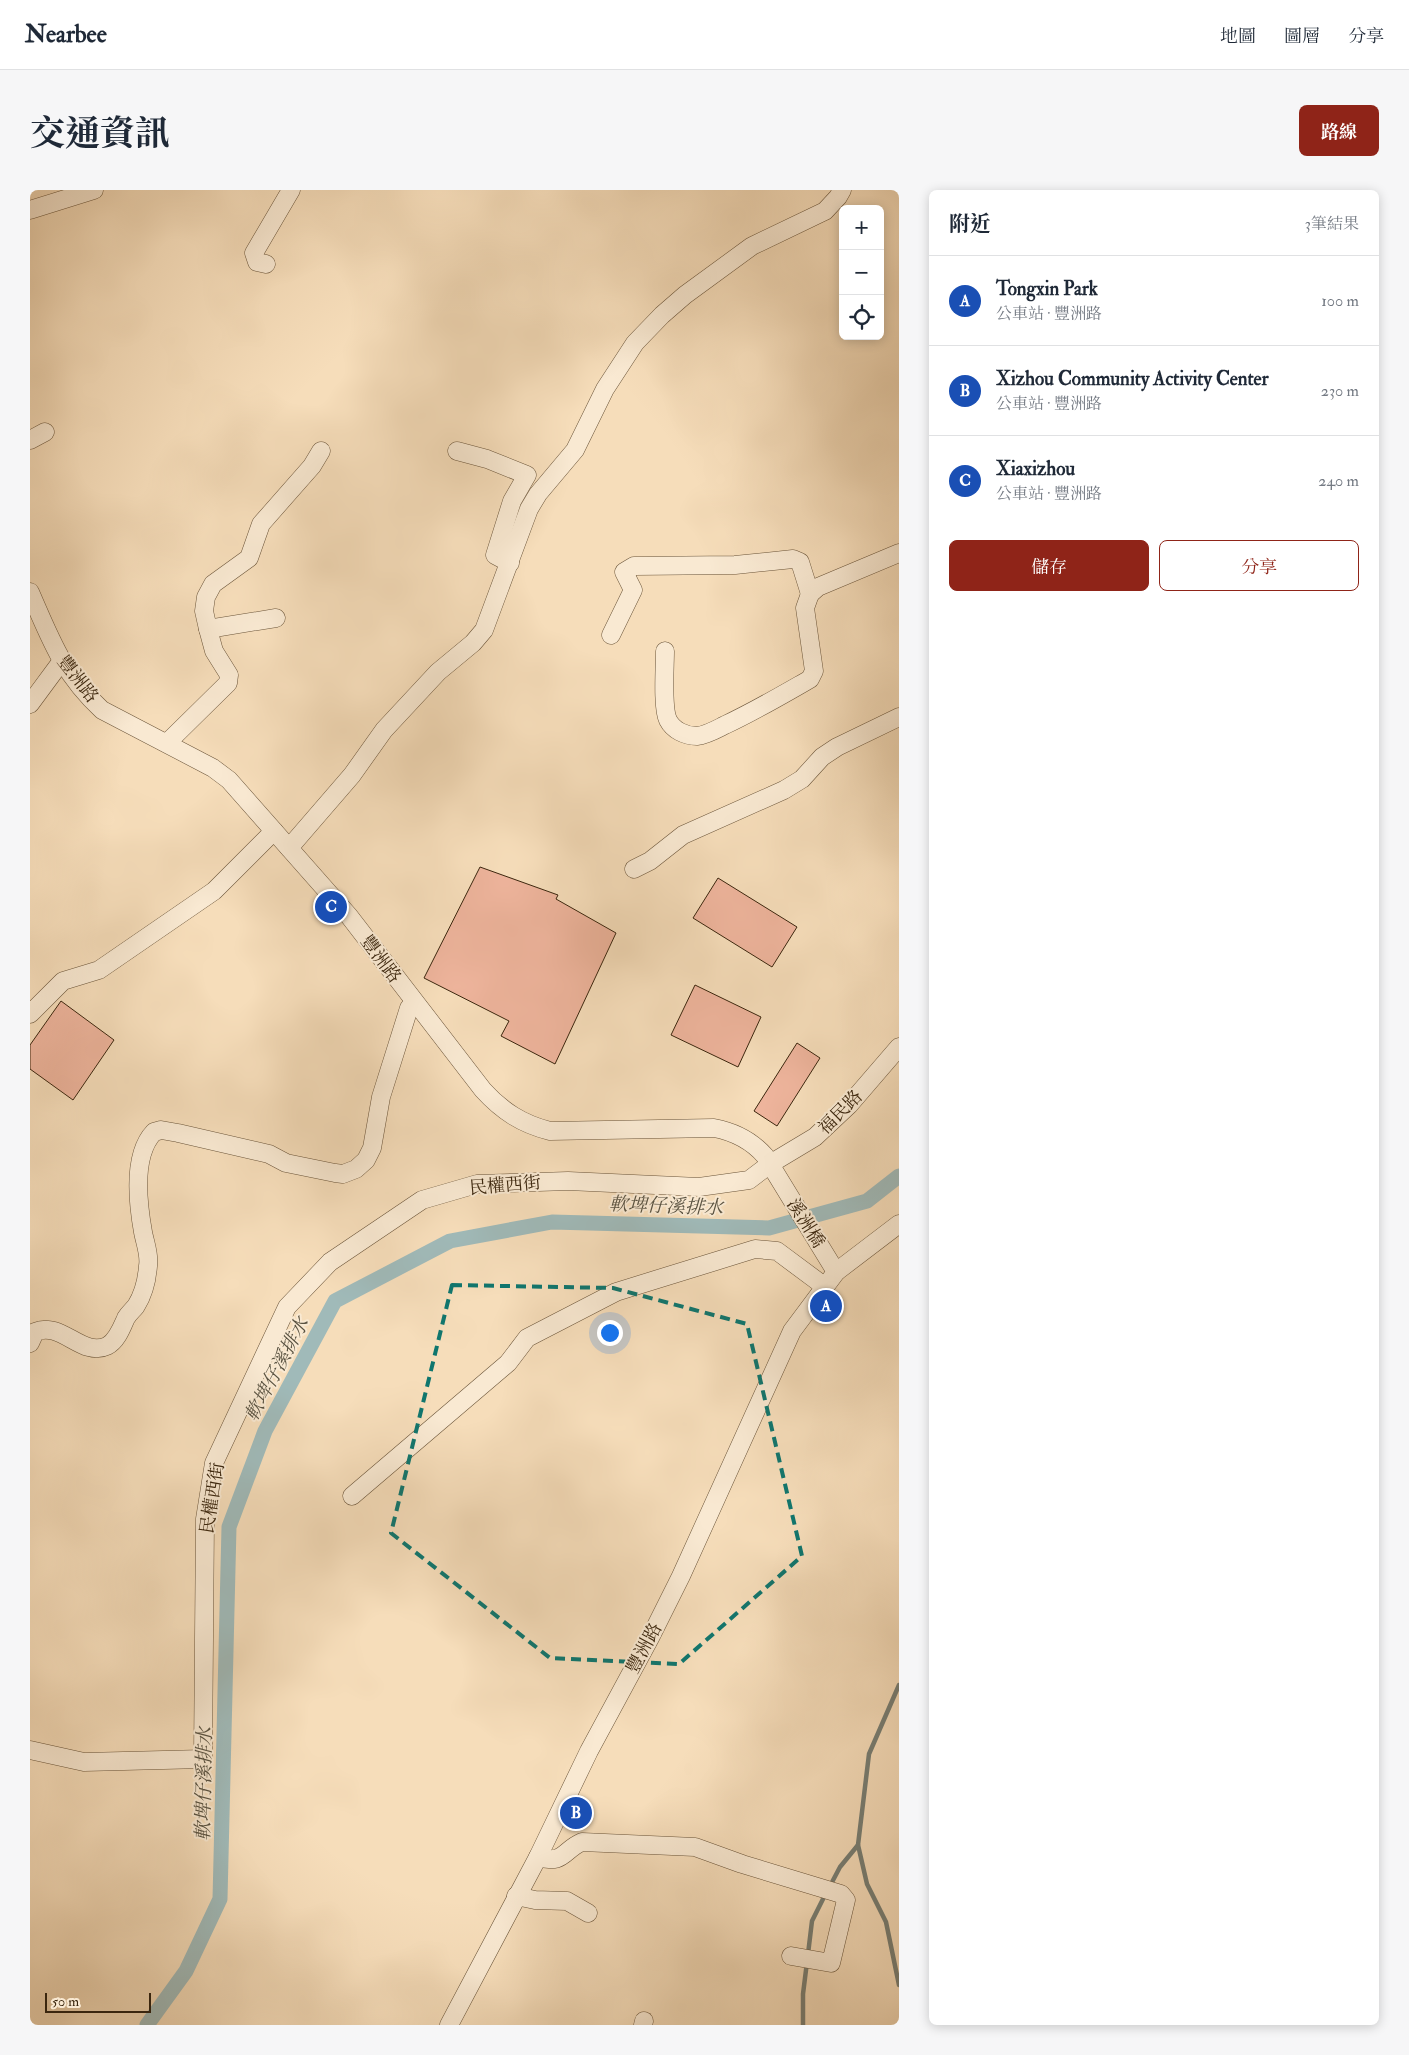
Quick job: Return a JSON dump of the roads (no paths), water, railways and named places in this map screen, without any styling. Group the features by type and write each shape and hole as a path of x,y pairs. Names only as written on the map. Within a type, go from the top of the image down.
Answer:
{"street":[{"path":"30,210 94,190"},
{"path":"266,264 257,262 254,253 291,190"},
{"path":"289,848 352,775 384,730 438,672 479,636 487,624 529,509 538,494 576,450 605,389 635,343 673,304 692,289 752,246 819,215 832,205 842,190"},
{"path":"167,743 228,682 228,675 214,651 204,611 209,590 213,584 249,558 261,524 312,466 321,451"},
{"path":"457,451 487,459 527,475 512,501 495,555 510,563"},
{"path":"665,651 666,708 669,722 674,728 684,734 697,736 708,733 757,710 810,679 814,671 805,608 810,594 818,588 899,553"},
{"path":"611,635 633,590 624,572 634,566 735,565 794,559 800,562 810,594"},
{"name":"豐洲路","path":"30,592 61,662 77,684 102,710 167,743 221,774 349,916 488,1096 505,1111 528,1124 550,1131 714,1128 743,1137 758,1149 772,1168"},
{"path":"208,629 276,618"},
{"path":"30,704 61,662"},
{"path":"634,870 650,861 683,835 784,790 802,779 822,757 837,746 899,718"},
{"path":"30,1014 63,981 99,970 214,891 274,831"},
{"path":"30,1343 36,1332 48,1329 88,1346 103,1348 112,1343 141,1297 149,1261 140,1210 140,1173 144,1150 154,1132 161,1130 178,1133 269,1154 286,1163 335,1174 350,1172 361,1166 372,1148 381,1097 409,1008 416,1003"},
{"name":"福民路","path":"772,1168 815,1137 849,1105 899,1047"},
{"name":"溪洲橋","path":"772,1168 836,1272"},
{"name":"民權西街","path":"30,1750 84,1762 203,1759 205,1518 214,1463 287,1307 330,1262 422,1200 477,1184 568,1181 699,1187 749,1180 772,1168"},
{"name":"豐洲路","path":"449,2025 538,1857 589,1751 681,1576 792,1331 836,1272 899,1224"},
{"path":"352,1496 508,1363 527,1338 616,1292 755,1249 776,1251 824,1286"},
{"path":"538,1857 550,1859 562,1857 582,1842 695,1847 742,1864 841,1894 846,1900 831,1963 791,1956"},
{"path":"516,1896 535,1900 568,1901 588,1913"}],"waterway":[{"name":"軟埤仔溪排水","path":"147,2025 186,1971 220,1899 229,1527 265,1431 335,1301 450,1241 552,1222 769,1228 867,1201 899,1176"},
{"path":"899,1685 869,1754 858,1845 867,1884 886,1922 899,1985"},
{"path":"830,1886 840,1867 858,1845"},
{"path":"808,1954 812,1921 826,1893"},
{"path":"803,2025 803,1994 807,1962"}],"place":[{"name":"Xiaxizhou","path":"331,907"},
{"name":"Tongxin Park","path":"826,1306"},
{"name":"Xizhou Community Activity Center","path":"576,1813"}]}
